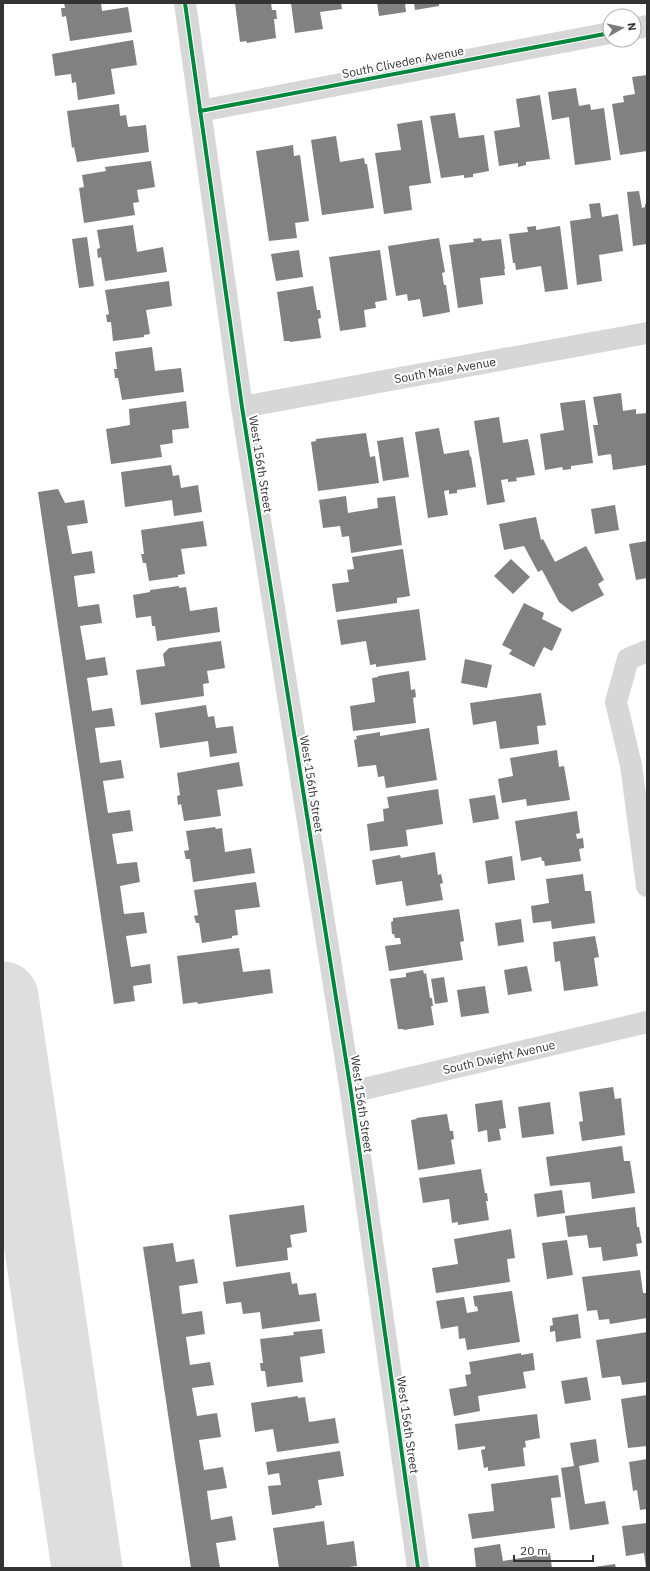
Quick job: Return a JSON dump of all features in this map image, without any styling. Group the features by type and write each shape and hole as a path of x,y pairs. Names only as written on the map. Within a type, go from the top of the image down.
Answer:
{"street":[{"name":"West 156th Street","path":"185,3 242,407 351,1092 418,1568"},
{"name":"South Cliveden Avenue","path":"200,111 602,35"},
{"name":"South Maie Avenue","path":"242,407 647,333"},
{"path":"637,655 616,702 631,766 647,886"},
{"name":"South Dwight Avenue","path":"351,1092 647,1022"}],"building":[{"path":"64,3 101,3 102,11 128,7 132,32 70,41 66,16 62,17 61,8 65,8"},
{"path":"235,3 271,3 272,10 276,10 277,19 274,19 276,38 247,43 246,41 240,42"},
{"path":"291,3 341,3 342,9 320,12 323,29 295,33"},
{"path":"377,3 405,3 406,12 379,16"},
{"path":"414,3 439,3 439,6 415,10"},
{"path":"133,40 137,65 111,69 115,94 78,100 76,82 72,83 71,74 55,76 52,54"},
{"path":"647,75 647,151 620,155 612,104 624,102 623,96 635,94 632,77"},
{"path":"576,88 579,106 590,104 591,110 604,108 611,160 575,165 569,117 552,120 548,92"},
{"path":"540,95 550,159 526,162 526,165 518,167 518,163 499,166 494,131 520,127 516,99"},
{"path":"119,104 120,116 126,115 128,127 146,125 149,152 77,162 74,147 72,148 67,111"},
{"path":"455,113 459,138 484,135 489,171 473,174 473,177 464,178 464,175 441,178 430,116"},
{"path":"422,120 431,183 409,186 412,210 384,214 375,153 401,150 397,124"},
{"path":"336,136 340,162 364,158 365,164 367,164 374,208 322,215 311,140"},
{"path":"293,145 294,156 300,155 309,221 295,223 297,238 269,241 256,151"},
{"path":"151,161 155,187 137,190 139,202 133,203 135,215 84,223 79,188 84,187 82,175 106,171 105,167"},
{"path":"639,191 642,208 645,207 645,204 647,204 647,244 633,246 627,192"},
{"path":"600,203 602,217 618,214 623,251 599,255 602,281 577,285 570,221 591,218 589,204"},
{"path":"133,225 137,252 163,247 167,272 105,281 101,257 98,258 97,249 100,248 97,230"},
{"path":"536,226 536,230 560,226 568,289 545,292 541,266 516,270 515,263 513,263 509,234 528,232 527,227"},
{"path":"87,237 94,286 79,288 72,239"},
{"path":"439,238 445,272 442,273 444,285 446,285 450,312 423,317 420,299 408,301 407,294 396,296 388,246"},
{"path":"481,238 482,241 501,239 505,275 480,278 483,304 458,308 449,245 474,242 473,239"},
{"path":"299,250 303,277 276,281 271,254"},
{"path":"380,250 387,300 375,302 376,308 364,310 366,327 340,331 329,257"},
{"path":"169,281 172,306 146,310 150,334 144,335 144,337 113,341 111,322 107,322 106,315 109,314 105,290"},
{"path":"313,286 317,310 320,310 321,318 318,319 321,338 290,342 284,341 277,292"},
{"path":"152,347 155,371 181,368 184,392 122,400 118,378 115,378 114,369 117,369 115,352"},
{"path":"621,393 623,411 636,409 636,414 647,413 647,465 613,470 611,454 598,456 593,425 598,425 593,397"},
{"path":"585,400 593,463 571,466 571,469 563,470 562,467 545,470 540,434 564,430 560,403"},
{"path":"186,401 189,428 172,430 173,443 160,445 162,457 111,464 106,429 130,425 129,409"},
{"path":"499,417 503,443 528,439 535,475 516,478 517,481 508,482 508,479 501,480 505,502 487,505 474,421"},
{"path":"439,428 444,454 469,450 476,487 457,490 457,493 449,494 449,490 444,491 448,515 428,518 415,432"},
{"path":"366,433 370,457 375,456 379,483 318,491 311,442 316,441 316,439"},
{"path":"403,437 409,477 383,481 377,441"},
{"path":"171,465 173,476 179,475 181,488 198,485 202,512 174,516 172,500 125,507 121,472"},
{"path":"58,489 65,503 84,500 88,523 67,526 72,554 92,551 95,573 74,576 78,607 99,604 102,623 80,626 86,660 105,657 108,675 87,678 92,711 112,708 115,726 95,728 100,763 121,760 124,778 103,781 108,813 130,810 133,831 112,834 117,864 137,862 140,882 120,886 124,914 144,912 147,933 126,936 131,967 150,964 152,983 133,986 135,1001 114,1004 38,492"},
{"path":"346,496 348,513 378,508 377,498 395,496 402,545 351,553 349,536 342,537 340,526 323,528 319,500"},
{"path":"615,505 619,530 595,534 591,509"},
{"path":"536,517 541,540 543,539 555,562 586,546 604,580 598,584 604,595 572,612 559,602 542,570 538,572 524,546 504,550 499,524"},
{"path":"203,521 207,546 181,549 185,574 178,575 178,577 149,581 146,563 143,563 141,554 144,554 141,530"},
{"path":"647,541 647,578 636,580 629,544"},
{"path":"403,549 410,596 397,598 397,603 336,612 332,584 349,582 347,570 354,569 352,557"},
{"path":"511,559 530,577 513,594 494,576"},
{"path":"179,586 179,588 186,587 190,611 217,607 220,632 157,641 155,626 152,626 151,616 136,618 133,595 150,592 150,590"},
{"path":"524,603 544,613 542,619 562,629 552,651 544,647 534,667 509,654 512,650 502,645"},
{"path":"419,609 426,660 376,667 376,664 370,665 366,641 341,645 337,620"},
{"path":"221,641 225,668 207,671 209,683 203,684 204,696 141,705 136,670 165,666 163,654 169,648"},
{"path":"465,659 492,665 487,688 461,683"},
{"path":"409,671 411,690 415,689 416,697 413,698 416,723 353,731 350,706 375,702 372,678"},
{"path":"541,693 546,725 537,726 539,744 500,749 496,721 473,725 470,703"},
{"path":"206,705 208,717 214,716 216,728 233,726 237,753 210,757 208,741 160,748 155,713"},
{"path":"429,728 437,780 386,788 384,776 378,777 376,765 358,767 354,740 357,739 356,736 380,732 380,736"},
{"path":"557,750 559,767 564,766 570,800 527,806 526,799 502,803 498,779 513,776 510,758"},
{"path":"239,762 243,786 217,790 221,816 184,821 181,804 178,805 177,796 180,795 177,773"},
{"path":"438,789 443,824 406,830 408,846 370,851 367,824 384,821 383,809 389,808 387,797"},
{"path":"495,795 499,819 473,823 469,799"},
{"path":"577,811 580,833 576,834 577,839 583,838 584,848 579,849 581,861 545,866 541,857 521,861 515,821"},
{"path":"215,827 216,829 222,828 225,852 251,848 255,873 193,882 190,859 186,859 184,851 189,850 186,831"},
{"path":"435,852 438,875 441,874 443,883 440,884 443,900 406,906 402,881 376,885 372,860 400,855 401,858"},
{"path":"512,856 515,880 488,884 485,861"},
{"path":"583,874 585,891 591,891 595,923 552,929 551,921 533,923 531,906 549,903 546,879"},
{"path":"256,882 260,907 235,910 238,935 232,936 232,938 202,943 199,923 196,923 194,916 198,915 194,890"},
{"path":"459,909 464,941 460,942 463,960 389,971 385,946 401,944 400,938 395,938 394,934 392,934 391,922 393,921 393,918"},
{"path":"521,919 524,942 498,946 495,923"},
{"path":"595,936 599,957 594,958 598,986 564,991 560,961 555,962 553,942"},
{"path":"239,948 243,972 270,969 273,993 198,1004 197,1002 183,1004 177,956"},
{"path":"527,966 532,991 508,995 504,970"},
{"path":"423,970 424,974 426,973 430,998 432,998 433,1006 431,1006 434,1025 404,1030 398,1029 390,979 406,977 406,973"},
{"path":"444,977 448,1002 435,1004 431,979"},
{"path":"485,986 489,1013 461,1017 457,990"},
{"path":"613,1087 615,1099 621,1098 625,1135 582,1141 579,1122 583,1121 579,1092"},
{"path":"502,1100 506,1128 499,1129 501,1140 488,1142 487,1130 478,1132 475,1104"},
{"path":"550,1102 554,1134 522,1138 518,1107"},
{"path":"447,1114 450,1131 453,1131 454,1139 451,1140 455,1164 418,1170 411,1120"},
{"path":"622,1146 624,1161 630,1161 635,1193 592,1199 590,1182 550,1186 546,1157"},
{"path":"481,1169 485,1193 487,1193 488,1201 486,1201 489,1220 458,1225 458,1222 452,1223 449,1199 423,1203 419,1178"},
{"path":"562,1190 565,1213 537,1217 534,1194"},
{"path":"304,1205 307,1232 290,1235 292,1247 287,1248 288,1260 236,1267 229,1215"},
{"path":"635,1207 637,1227 639,1227 642,1243 636,1244 638,1256 603,1261 601,1247 589,1248 587,1235 568,1237 565,1216"},
{"path":"511,1229 515,1258 507,1259 510,1282 436,1293 432,1268 458,1264 454,1239"},
{"path":"567,1240 573,1275 547,1279 542,1243"},
{"path":"173,1243 176,1262 194,1259 198,1283 179,1286 182,1314 202,1311 205,1334 186,1337 190,1365 210,1362 214,1385 192,1388 197,1416 217,1413 221,1437 199,1440 204,1470 223,1467 227,1488 207,1491 211,1520 232,1516 236,1540 216,1543 220,1568 191,1568 143,1247"},
{"path":"640,1270 643,1293 647,1293 647,1318 610,1324 609,1319 599,1320 597,1310 587,1311 582,1277"},
{"path":"290,1272 292,1284 297,1283 299,1295 316,1293 320,1321 262,1329 260,1312 243,1314 241,1302 226,1304 223,1282"},
{"path":"512,1291 520,1342 467,1350 465,1338 459,1339 458,1326 441,1329 436,1301 464,1297 467,1313 478,1311 477,1306 475,1307 473,1296"},
{"path":"578,1314 581,1338 556,1342 555,1331 550,1332 550,1326 553,1325 552,1318"},
{"path":"322,1329 325,1353 300,1357 303,1382 267,1387 265,1371 261,1371 260,1363 263,1363 260,1339 294,1335 293,1332"},
{"path":"647,1332 647,1382 622,1385 620,1376 602,1378 596,1340"},
{"path":"521,1353 521,1355 533,1353 535,1370 523,1372 526,1388 478,1396 480,1411 454,1416 449,1389 467,1386 465,1375 471,1374 469,1362"},
{"path":"587,1377 591,1400 565,1404 561,1381"},
{"path":"647,1395 647,1446 628,1448 621,1399"},
{"path":"298,1396 298,1398 305,1397 309,1422 335,1418 339,1443 277,1452 273,1429 255,1432 251,1403"},
{"path":"537,1414 540,1438 525,1441 526,1447 523,1448 525,1466 488,1471 488,1467 484,1468 481,1450 485,1449 485,1446 458,1450 455,1424"},
{"path":"596,1439 599,1462 579,1466 585,1504 605,1501 609,1524 570,1530 561,1468 574,1466 570,1443"},
{"path":"340,1451 344,1476 318,1480 322,1505 315,1506 315,1508 272,1515 268,1486 281,1485 279,1473 268,1475 266,1462"},
{"path":"647,1459 647,1509 640,1510 637,1490 633,1491 629,1462"},
{"path":"558,1475 561,1497 551,1498 555,1528 472,1539 468,1514 494,1511 491,1484"},
{"path":"324,1521 327,1545 354,1541 357,1566 341,1568 279,1568 273,1528"},
{"path":"647,1523 646,1568 644,1553 626,1556 622,1526"},
{"path":"500,1544 503,1561 550,1553 552,1568 476,1568 474,1548"},
{"path":"615,1564 616,1568 594,1568 594,1567"}],"taxiway":[{"path":"3,997 87,1568"}],"cycle path":[{"path":"185,3 242,407 351,1092 418,1568"},
{"path":"200,111 602,35"}]}
